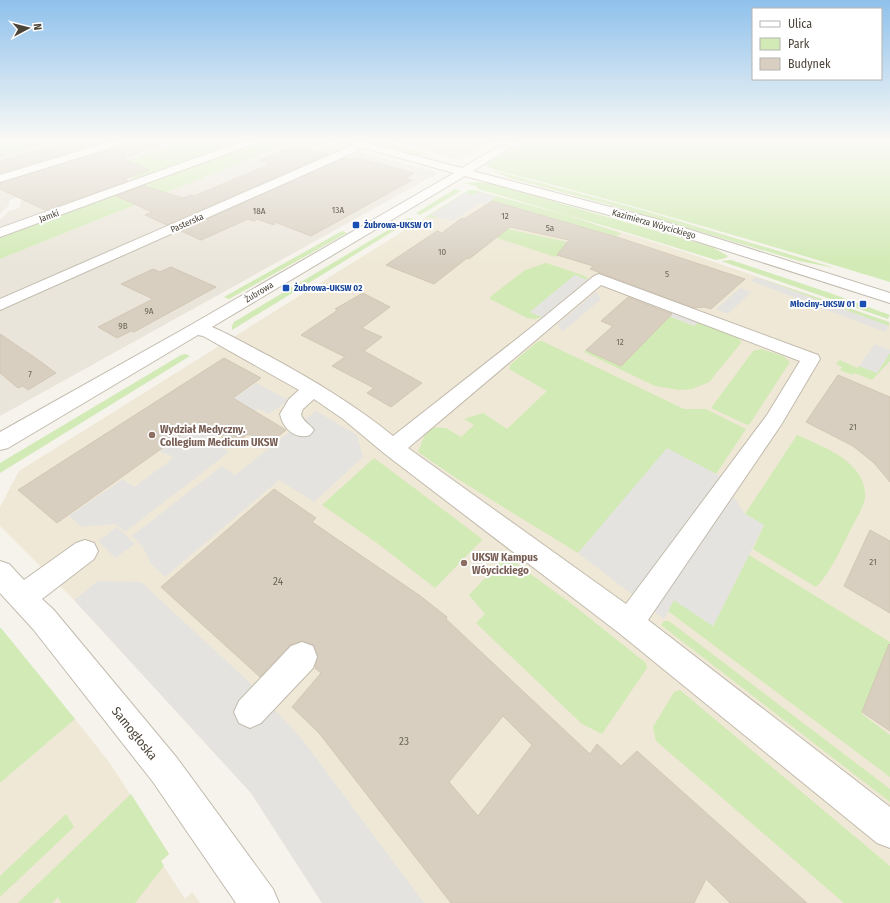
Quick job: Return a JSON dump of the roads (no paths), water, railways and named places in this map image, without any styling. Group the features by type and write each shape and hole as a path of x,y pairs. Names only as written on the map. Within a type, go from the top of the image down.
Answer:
{"street":[{"name":"Jamki","path":"0,233 139,182"},
{"name":"Pasterska","path":"0,305 277,182"},
{"name":"Żubrowa","path":"0,442 195,330 447,182"},
{"name":"Kazimierza Wóycickiego","path":"502,182 651,222 890,298"},
{"path":"393,448 534,334 599,279 811,359 774,420 629,623"},
{"path":"836,280 863,280 890,288"},
{"path":"195,330 207,331 313,390 371,429 393,448 629,623 890,830"},
{"path":"303,430 294,424 291,419 291,413 298,402 313,390"},
{"path":"22,598 85,551"},
{"name":"Samogłoska","path":"0,573 43,619 165,770 259,903"},
{"path":"250,712 302,657"}],"place":[{"name":"Żubrowa-UKSW 01","path":"356,225"},
{"name":"Żubrowa-UKSW 02","path":"286,288"},
{"name":"Młociny-UKSW 01","path":"863,304"},
{"name":"Wydział Medyczny. Collegium Medicum UKSW","path":"152,435"},
{"name":"UKSW Kampus Wóycickiego","path":"464,563"}]}
